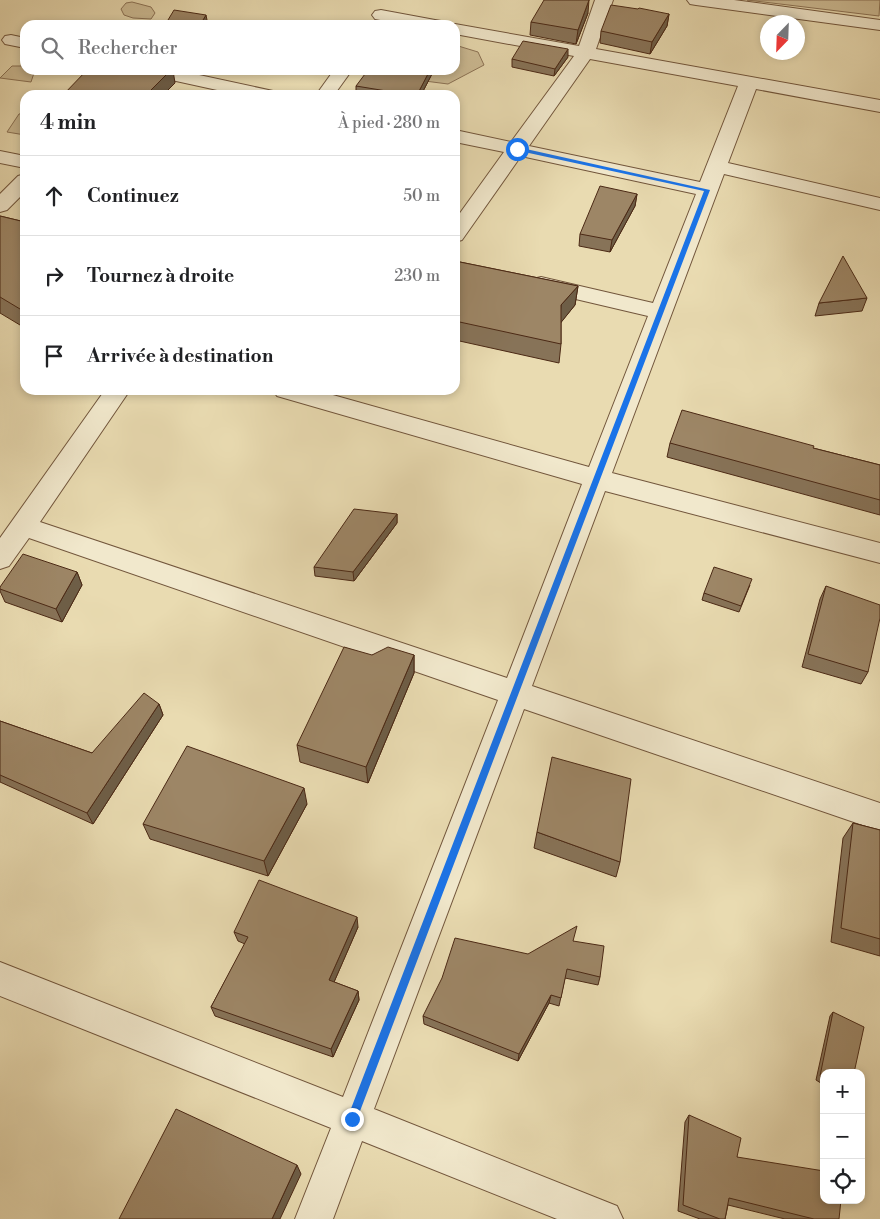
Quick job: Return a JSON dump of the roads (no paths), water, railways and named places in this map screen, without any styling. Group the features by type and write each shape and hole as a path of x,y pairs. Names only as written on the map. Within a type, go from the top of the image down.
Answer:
{"street":[{"path":"378,20 392,0"},
{"path":"460,228 586,52 604,0"},
{"path":"696,0 880,25"},
{"path":"460,30 880,106"},
{"path":"173,75 243,90"},
{"path":"329,90 339,75"},
{"path":"314,1219 749,82"},
{"path":"460,137 517,149 880,204"},
{"path":"0,157 20,161"},
{"path":"0,206 20,185"},
{"path":"520,279 661,312"},
{"path":"0,559 115,395"},
{"path":"303,395 597,479 880,553"},
{"path":"23,526 880,817"},
{"path":"0,979 604,1219"}]}
